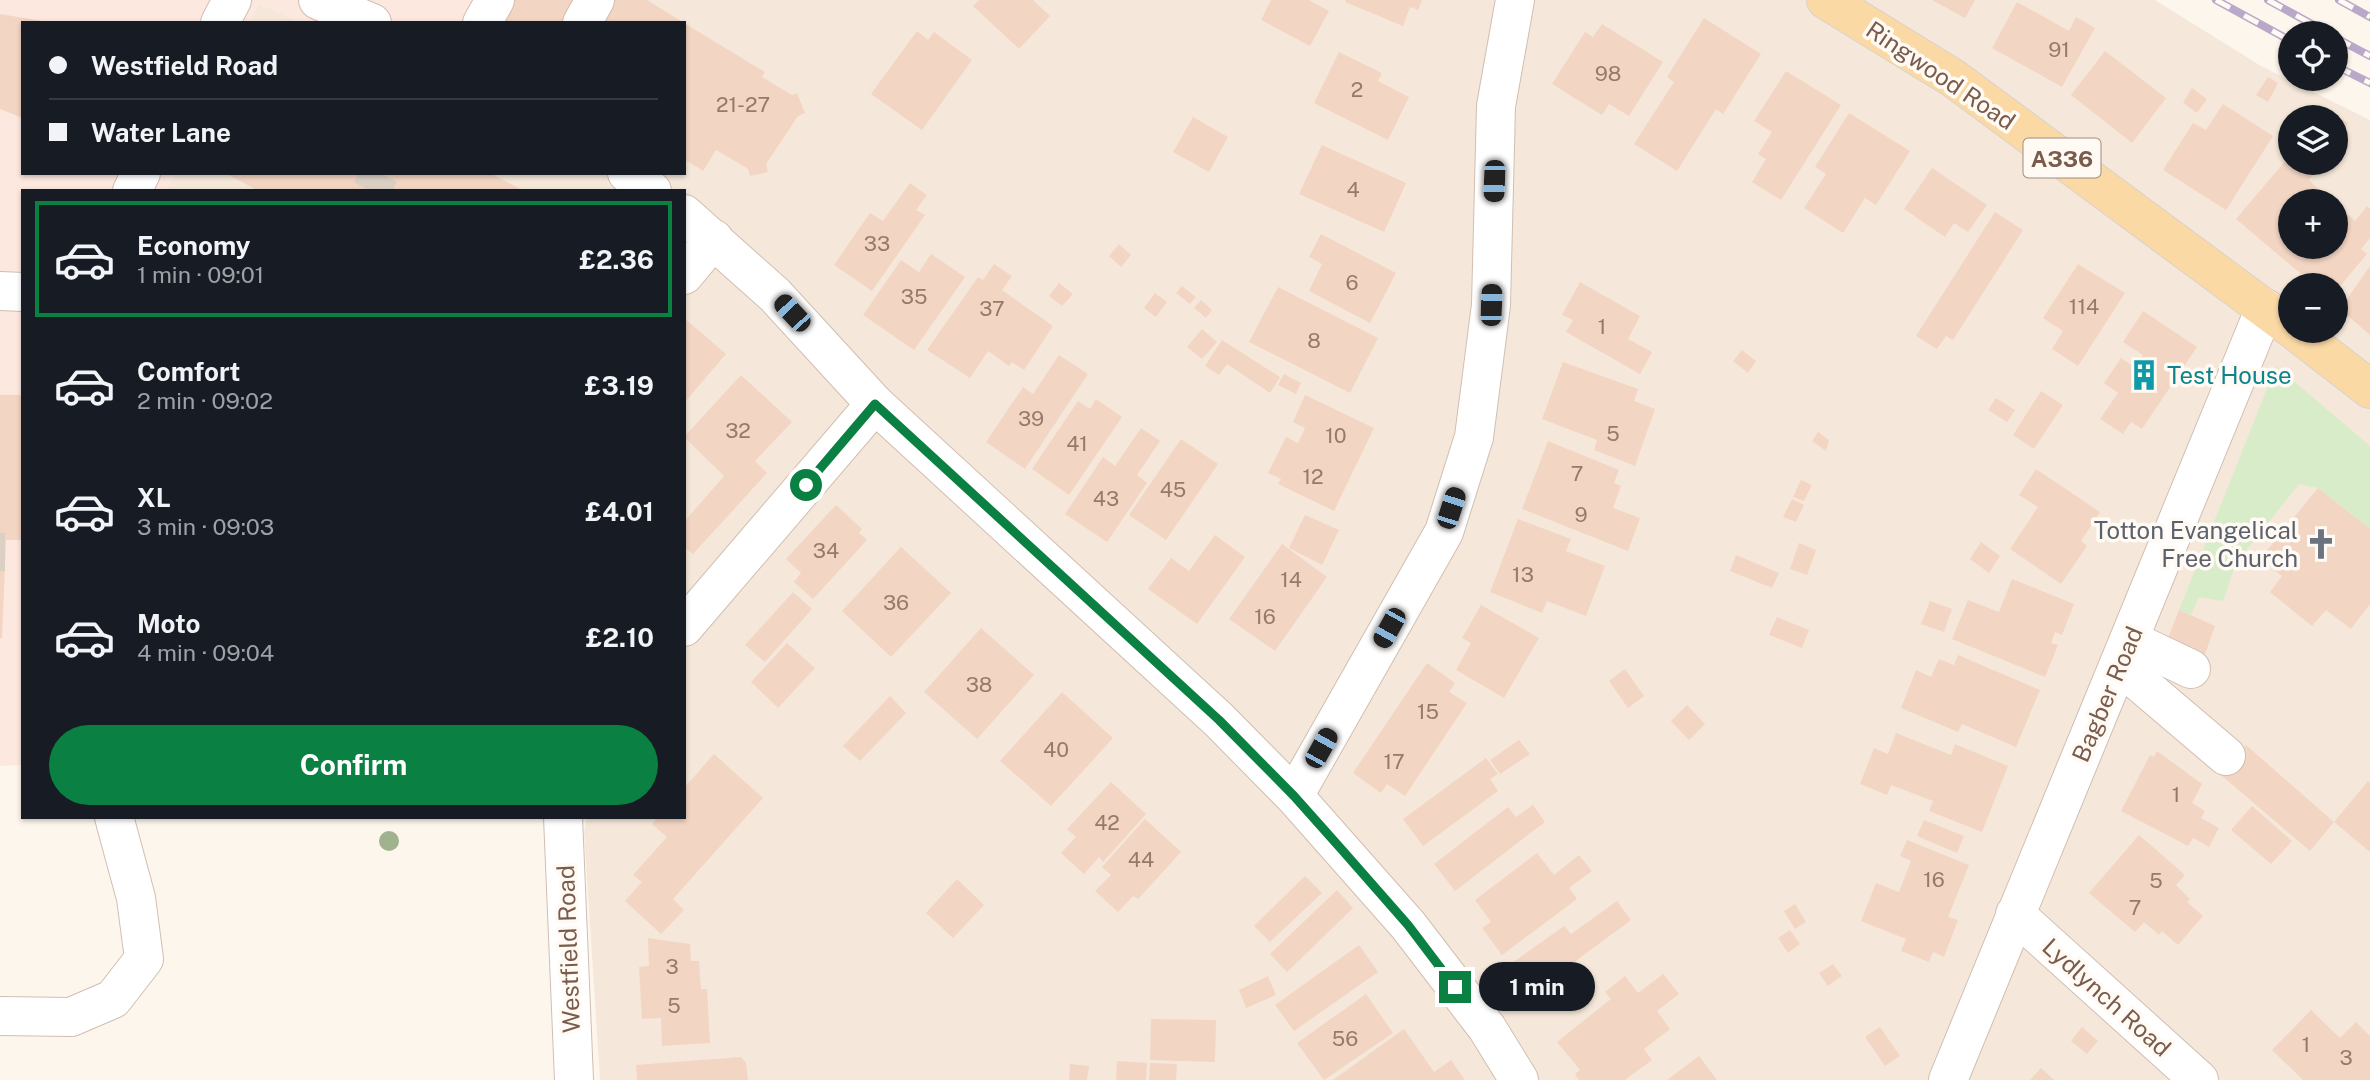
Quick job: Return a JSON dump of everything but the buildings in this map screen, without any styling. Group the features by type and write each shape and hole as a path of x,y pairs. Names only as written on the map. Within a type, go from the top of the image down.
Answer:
{"main road":[{"name":"Ringwood Road","path":"1826,0 1953,78 2278,318"},
{"name":"Ringwood Road","path":"2311,343 2370,388"}],"street":[{"path":"221,21 232,0"},
{"path":"318,0 367,21"},
{"path":"483,21 495,0"},
{"path":"583,21 595,0"},
{"path":"1294,796 1444,532 1474,437 1491,305 1496,106 1515,0"},
{"path":"630,175 649,189"},
{"path":"686,216 775,295 875,404 1219,720 1294,796 1408,925 1487,1028 1519,1080"},
{"path":"686,273 714,239"},
{"path":"0,291 21,292"},
{"name":"Bagber Road","path":"1948,1080 2124,652 2278,332"},
{"path":"686,625 875,404"},
{"path":"2124,652 2191,669"},
{"path":"2124,652 2226,755"},
{"path":"0,1016 71,1017 113,999 144,959 136,898 115,819"},
{"name":"Westfield Road","path":"563,819 574,1080"},
{"name":"Lydlynch Road","path":"2015,914 2199,1080"}],"shaded area":[{"path":"0,0 476,0 466,21 298,21 259,3 250,21 21,21 21,175 174,175 167,189 21,189 21,765 0,766"},
{"path":"581,0 2155,0 2278,74 2278,91 2311,91 2340,105 2278,105 2278,175 2348,175 2348,109 2370,120 2370,1080 600,1080 584,832 587,819 686,819 686,189 167,189 174,175 686,175 686,21 569,21"},
{"path":"259,3 298,21 250,21"}],"green space":[{"path":"2276,366 2370,446 2370,529 2318,488 2299,484 2236,563 2223,601 2199,597 2191,615 2179,610"}],"tunnel":[{"path":"372,189 379,175"},
{"path":"0,552 5,552"}],"railway":[{"path":"2216,0 2278,34"},
{"path":"2268,0 2306,21"},
{"path":"2339,0 2370,17"},
{"path":"2348,44 2370,56"},
{"path":"2348,72 2370,83"}],"place":[{"name":"Test House","path":"2144,375"},
{"name":"Totton Evangelical Free Church","path":"2321,544"}],"route":[{"path":"806,485 875,404 1219,720 1294,796 1343,851 1408,925 1455,987"}]}
